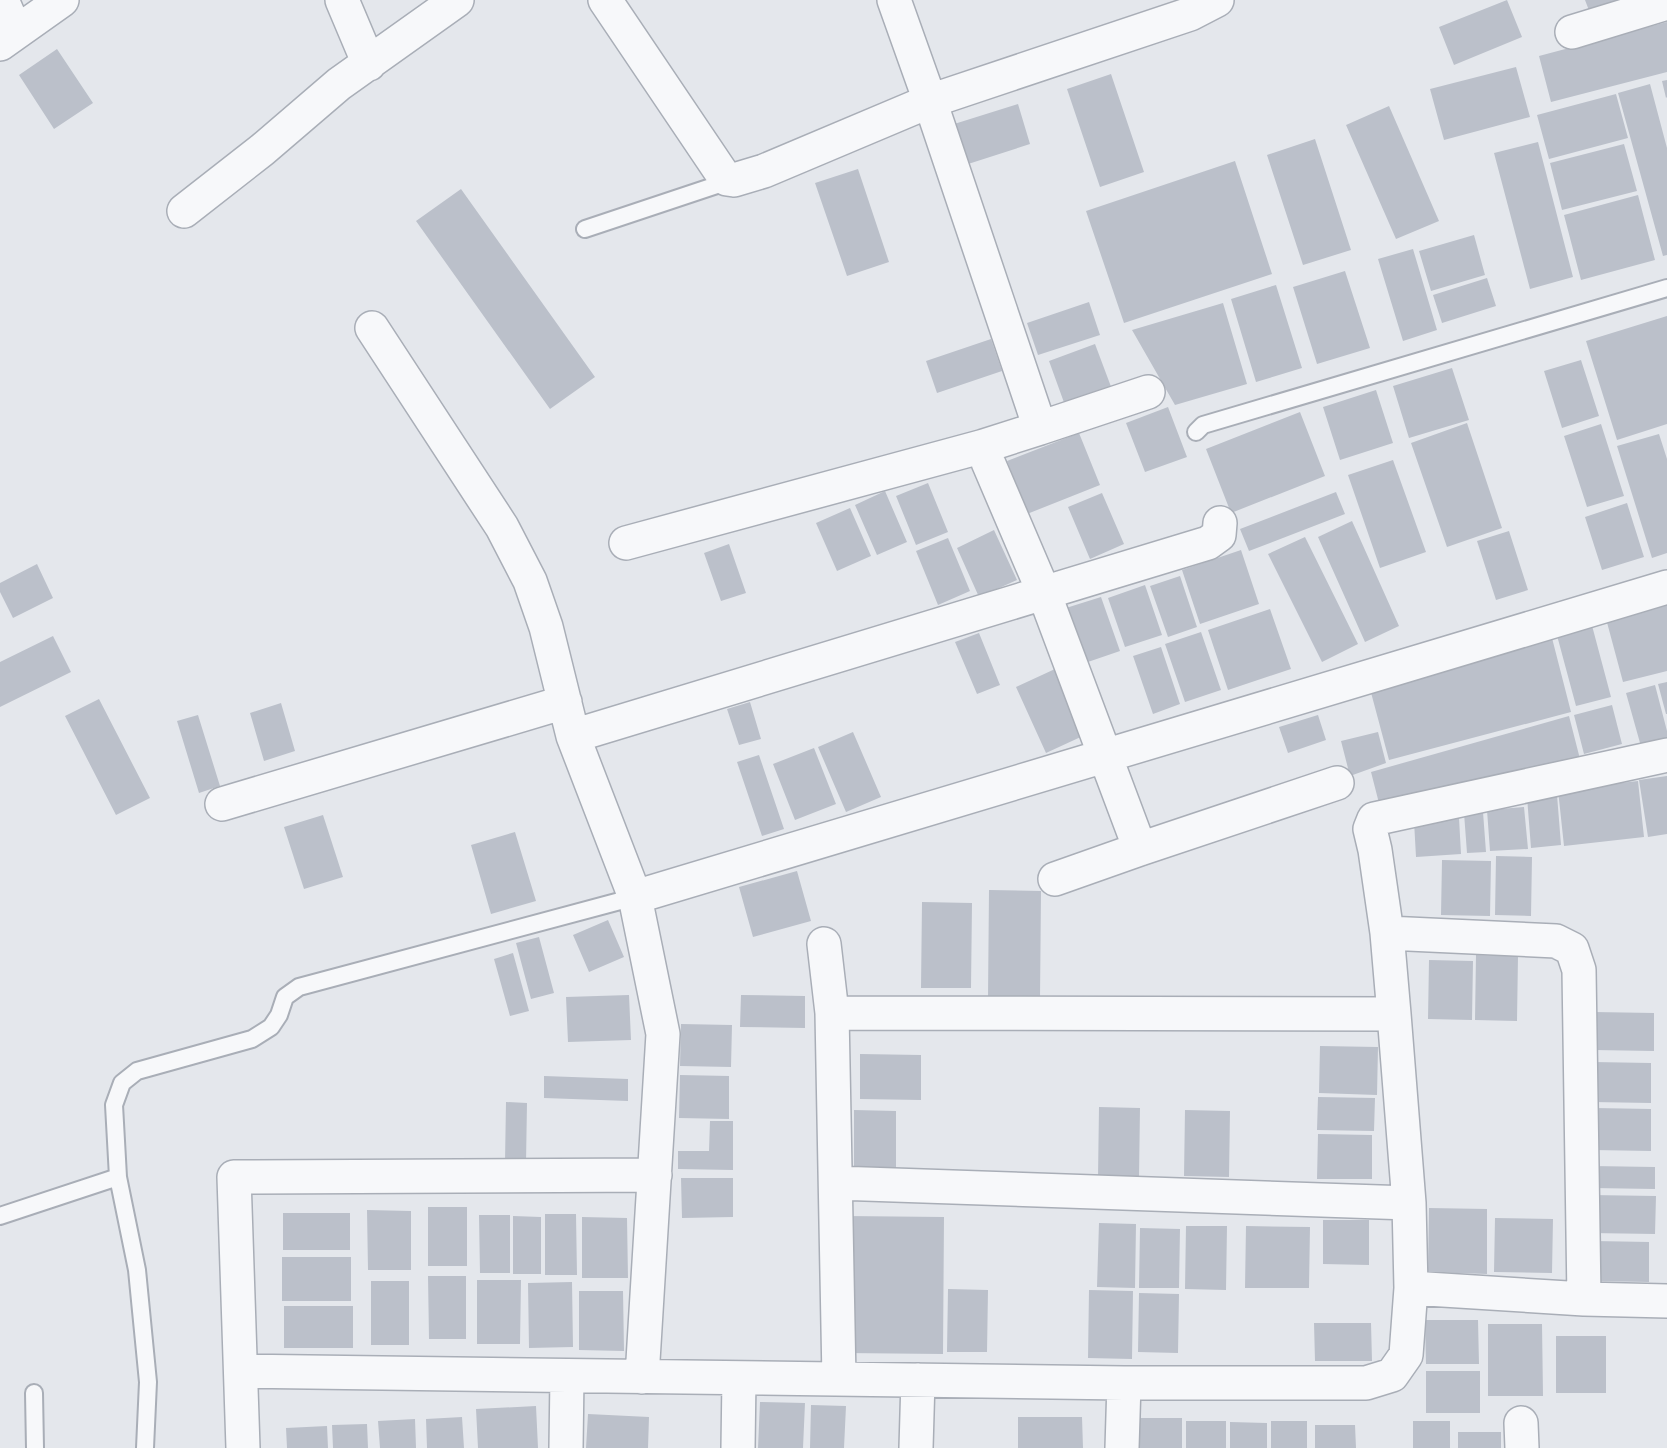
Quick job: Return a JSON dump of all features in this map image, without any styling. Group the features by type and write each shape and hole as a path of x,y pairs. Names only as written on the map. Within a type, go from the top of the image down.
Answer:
{"street":[{"path":"3,0 8,38 62,0"},
{"path":"342,0 369,64"},
{"path":"184,211 262,150 339,84 457,0"},
{"path":"604,0 723,175 727,179 734,180 764,171 930,101 1190,14 1217,0"},
{"path":"894,0 1040,428"},
{"path":"1572,32 1667,3"},
{"path":"372,328 502,527 530,581 546,627 573,736 635,897 663,1034 642,1377"},
{"path":"626,543 984,446 1148,392"},
{"path":"984,446 987,462 1044,593 1140,849"},
{"path":"573,736 1208,543 1219,535 1220,523"},
{"path":"635,897 1667,587"},
{"path":"222,804 565,702"},
{"path":"241,1371 1124,1383 1366,1383 1392,1375 1406,1355 1411,1288 1409,1203 1387,933 1376,850 1370,829 1374,819 1667,755"},
{"path":"1055,879 1337,783"},
{"path":"1387,933 1556,941 1572,948 1579,970 1584,1299"},
{"path":"824,944 832,1013 839,1379"},
{"path":"832,1013 1394,1014"},
{"path":"243,1448 234,1177 654,1175"},
{"path":"836,1183 1409,1203"},
{"path":"1411,1288 1584,1299 1667,1301"},
{"path":"566,1448 567,1376"},
{"path":"738,1448 739,1378"},
{"path":"916,1448 918,1380"},
{"path":"1122,1448 1124,1383"}],"lane":[{"path":"585,229 734,180"},
{"path":"1196,432 1203,425 1667,288"},
{"path":"146,1448 148,1382 138,1281 118,1177 114,1105 122,1083 137,1071 252,1039 271,1028 279,1015 285,997 299,987 635,897"},
{"path":"0,1216 118,1177"},
{"path":"34,1393 35,1448"}],"building":[{"path":"1507,0 1522,37 1454,65 1439,27"},
{"path":"1585,0 1650,0 1593,21"},
{"path":"1667,22 1667,72 1551,102 1539,56"},
{"path":"57,49 93,103 54,129 19,75"},
{"path":"1516,67 1530,117 1444,140 1430,89"},
{"path":"1111,74 1144,172 1100,187 1067,89"},
{"path":"1667,80 1667,97 1666,98 1662,81"},
{"path":"1650,84 1667,148 1667,255 1663,256 1618,93"},
{"path":"1616,94 1628,138 1549,159 1537,115"},
{"path":"1018,104 1030,144 965,165 951,125"},
{"path":"1389,106 1439,221 1396,239 1346,125"},
{"path":"1315,139 1351,250 1303,265 1267,155"},
{"path":"1538,142 1573,277 1530,289 1494,153"},
{"path":"1624,144 1637,191 1562,210 1550,163"},
{"path":"1235,161 1272,274 1124,323 1086,211"},
{"path":"858,169 889,262 847,276 815,183"},
{"path":"461,189 595,377 550,409 416,221"},
{"path":"1638,195 1655,260 1581,280 1564,215"},
{"path":"1474,235 1485,275 1431,291 1419,251"},
{"path":"1413,249 1437,330 1403,341 1378,259"},
{"path":"1345,271 1370,348 1317,364 1293,287"},
{"path":"1487,278 1496,306 1442,323 1433,295"},
{"path":"1276,285 1302,368 1256,382 1231,299"},
{"path":"1089,302 1100,335 1038,355 1027,323"},
{"path":"1223,303 1247,384 1175,405 1132,330"},
{"path":"1667,316 1667,424 1617,440 1586,341"},
{"path":"991,339 1002,371 937,393 926,361"},
{"path":"1095,344 1113,392 1066,408 1049,361"},
{"path":"1581,360 1599,416 1562,428 1544,371"},
{"path":"1452,368 1469,420 1409,438 1393,386"},
{"path":"1376,390 1393,443 1340,460 1323,407"},
{"path":"1168,407 1187,457 1145,472 1126,423"},
{"path":"1300,412 1325,476 1231,513 1206,449"},
{"path":"1467,423 1502,528 1447,547 1411,443"},
{"path":"1601,424 1624,496 1587,507 1564,436"},
{"path":"1079,433 1100,485 1027,514 1007,461"},
{"path":"1659,434 1667,459 1667,553 1652,558 1617,446"},
{"path":"1393,460 1426,552 1380,568 1348,475"},
{"path":"928,483 948,532 916,545 896,496"},
{"path":"885,491 907,542 877,555 855,505"},
{"path":"1336,492 1345,514 1249,551 1240,529"},
{"path":"1102,493 1124,544 1090,559 1068,507"},
{"path":"1627,503 1644,557 1602,570 1585,517"},
{"path":"850,508 871,556 837,571 816,523"},
{"path":"1352,521 1399,626 1365,642 1318,537"},
{"path":"994,530 1017,580 979,597 957,548"},
{"path":"1509,531 1528,590 1496,600 1477,541"},
{"path":"1305,537 1358,644 1322,662 1268,554"},
{"path":"948,538 970,591 938,605 916,551"},
{"path":"729,544 746,593 721,601 704,553"},
{"path":"1241,550 1259,604 1200,624 1182,570"},
{"path":"37,564 53,598 13,618 0,592 0,583"},
{"path":"1180,576 1197,627 1168,637 1150,586"},
{"path":"1145,585 1162,635 1125,647 1108,598"},
{"path":"1101,597 1120,651 1085,663 1066,608"},
{"path":"1667,599 1667,671 1623,682 1605,615"},
{"path":"1270,609 1291,669 1228,690 1208,630"},
{"path":"1590,618 1611,697 1576,706 1555,628"},
{"path":"1201,632 1221,690 1185,702 1165,644"},
{"path":"979,633 1000,685 977,694 955,642"},
{"path":"53,636 71,672 0,707 0,662"},
{"path":"1552,638 1571,712 1389,760 1369,685"},
{"path":"1161,647 1180,704 1153,714 1133,656"},
{"path":"1055,669 1085,735 1046,753 1016,687"},
{"path":"1667,682 1667,714 1666,714 1658,684"},
{"path":"1655,685 1667,731 1667,743 1642,750 1626,693"},
{"path":"99,699 150,798 116,815 65,716"},
{"path":"750,702 761,739 739,745 727,709"},
{"path":"281,703 295,751 264,761 250,713"},
{"path":"1612,705 1622,744 1584,754 1574,715"},
{"path":"198,715 220,786 199,793 177,721"},
{"path":"1318,715 1326,740 1288,753 1279,727"},
{"path":"1569,716 1580,759 1381,811 1371,772"},
{"path":"853,732 881,797 846,812 818,747"},
{"path":"1378,732 1386,763 1350,776 1341,741"},
{"path":"814,748 836,804 795,820 773,764"},
{"path":"759,755 784,829 762,836 737,762"},
{"path":"1667,776 1667,834 1648,837 1639,780"},
{"path":"1638,781 1644,837 1564,846 1558,790"},
{"path":"1557,795 1561,845 1531,848 1527,797"},
{"path":"1524,807 1528,849 1490,851 1487,810"},
{"path":"1483,812 1486,852 1467,853 1464,813"},
{"path":"323,815 343,877 304,889 284,827"},
{"path":"1459,818 1461,854 1416,857 1414,821"},
{"path":"515,832 536,901 491,914 471,845"},
{"path":"1496,856 1532,857 1531,916 1495,915"},
{"path":"1442,860 1491,861 1490,916 1441,915"},
{"path":"797,871 811,921 753,937 739,887"},
{"path":"989,890 1041,891 1040,998 988,997"},
{"path":"922,902 972,903 971,988 921,988"},
{"path":"608,920 624,957 589,972 573,935"},
{"path":"539,937 554,993 531,999 516,943"},
{"path":"513,953 529,1011 510,1016 494,959"},
{"path":"1476,955 1518,956 1517,1021 1475,1020"},
{"path":"1429,960 1473,961 1472,1020 1428,1019"},
{"path":"629,995 631,1040 568,1042 566,997"},
{"path":"741,995 805,996 805,1028 740,1027"},
{"path":"1594,1012 1654,1013 1654,1051 1594,1050"},
{"path":"681,1024 732,1025 731,1067 680,1066"},
{"path":"1320,1046 1378,1047 1377,1095 1319,1093"},
{"path":"860,1054 921,1055 921,1100 860,1099"},
{"path":"1593,1062 1651,1063 1651,1103 1592,1102"},
{"path":"680,1075 729,1076 729,1119 679,1118"},
{"path":"544,1076 628,1079 628,1101 544,1098"},
{"path":"1318,1097 1375,1098 1374,1131 1317,1130"},
{"path":"506,1102 527,1103 526,1163 505,1162"},
{"path":"1099,1107 1140,1108 1139,1178 1098,1177"},
{"path":"1594,1108 1651,1109 1651,1151 1593,1150"},
{"path":"854,1110 896,1111 896,1175 854,1174"},
{"path":"1185,1110 1230,1111 1229,1177 1184,1176"},
{"path":"710,1121 733,1121 733,1170 678,1169 678,1151 709,1151"},
{"path":"1318,1134 1372,1135 1372,1179 1317,1179"},
{"path":"1592,1166 1655,1167 1655,1189 1592,1188"},
{"path":"681,1178 733,1178 733,1217 682,1218"},
{"path":"1591,1195 1656,1196 1655,1234 1590,1233"},
{"path":"428,1207 467,1207 467,1266 428,1266"},
{"path":"1429,1208 1487,1209 1487,1274 1428,1272"},
{"path":"367,1210 411,1211 411,1270 368,1270"},
{"path":"283,1213 350,1213 350,1250 283,1250"},
{"path":"545,1214 576,1214 577,1275 545,1275"},
{"path":"479,1215 510,1215 510,1273 480,1273"},
{"path":"513,1216 541,1217 541,1274 513,1274"},
{"path":"845,1216 944,1217 943,1354 844,1353"},
{"path":"582,1217 627,1218 628,1278 582,1278"},
{"path":"1495,1218 1553,1219 1552,1273 1494,1272"},
{"path":"1323,1220 1369,1220 1369,1265 1323,1264"},
{"path":"1099,1223 1136,1224 1135,1288 1097,1287"},
{"path":"1186,1226 1227,1226 1226,1290 1185,1289"},
{"path":"1246,1226 1310,1227 1309,1288 1245,1288"},
{"path":"1140,1228 1180,1229 1179,1288 1139,1288"},
{"path":"1594,1241 1649,1242 1649,1282 1593,1281"},
{"path":"282,1257 351,1257 351,1301 282,1301"},
{"path":"428,1276 466,1276 466,1339 429,1339"},
{"path":"477,1280 521,1280 520,1344 477,1344"},
{"path":"371,1281 409,1281 409,1345 371,1345"},
{"path":"572,1282 573,1347 529,1348 528,1283"},
{"path":"948,1289 988,1290 987,1352 947,1352"},
{"path":"1089,1290 1133,1291 1132,1359 1088,1358"},
{"path":"579,1291 623,1291 624,1351 579,1350"},
{"path":"1139,1293 1179,1294 1178,1353 1138,1352"},
{"path":"284,1306 353,1306 353,1348 284,1348"},
{"path":"1425,1320 1478,1320 1479,1364 1426,1364"},
{"path":"1314,1323 1371,1323 1372,1361 1315,1361"},
{"path":"1488,1324 1542,1324 1543,1396 1488,1396"},
{"path":"1556,1336 1606,1336 1606,1393 1556,1393"},
{"path":"1426,1371 1480,1371 1480,1413 1426,1413"},
{"path":"760,1402 805,1403 803,1448 758,1448"},
{"path":"811,1405 846,1406 844,1448 810,1448"},
{"path":"536,1406 538,1448 478,1448 476,1409"},
{"path":"588,1414 649,1417 648,1448 586,1448"},
{"path":"462,1417 464,1448 427,1448 426,1419"},
{"path":"1018,1417 1082,1417 1083,1448 1018,1448"},
{"path":"1140,1418 1182,1418 1182,1448 1140,1448"},
{"path":"415,1419 416,1448 380,1448 378,1421"},
{"path":"1186,1421 1226,1421 1226,1448 1186,1448"},
{"path":"1271,1421 1307,1421 1307,1448 1271,1448"},
{"path":"1413,1421 1450,1421 1450,1448 1413,1448"},
{"path":"1230,1422 1267,1423 1267,1448 1230,1448"},
{"path":"367,1424 368,1448 333,1448 332,1425"},
{"path":"1315,1425 1355,1425 1356,1448 1315,1448"},
{"path":"327,1426 328,1448 287,1448 286,1428"},
{"path":"1458,1432 1501,1432 1501,1448 1458,1448"}]}
